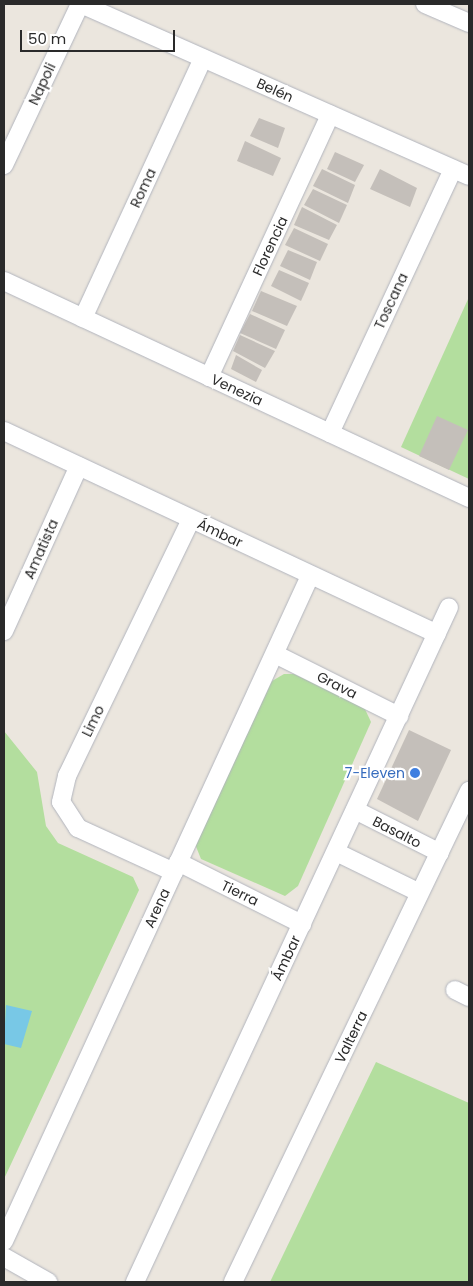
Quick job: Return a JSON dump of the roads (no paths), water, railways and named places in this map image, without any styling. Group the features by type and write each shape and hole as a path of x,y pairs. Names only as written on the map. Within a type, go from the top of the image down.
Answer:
{"street":[{"name":"Belén","path":"80,4 469,176"},
{"name":"Napoli","path":"4,164 80,4"},
{"path":"425,4 469,23"},
{"name":"Roma","path":"83,318 203,58"},
{"name":"Florencia","path":"210,377 330,114"},
{"name":"Toscana","path":"330,433 453,169"},
{"name":"Venezia","path":"4,281 469,498"},
{"name":"Ámbar","path":"4,431 437,634"},
{"name":"Amatista","path":"4,631 79,466"},
{"name":"Limo","path":"176,868 78,828 62,802 67,776 191,519"},
{"name":"Arena","path":"4,1241 310,576"},
{"name":"Ámbar","path":"135,1282 449,607"},
{"name":"Grava","path":"275,654 399,716"},
{"name":"Valterra","path":"234,1282 469,792"},
{"name":"Basalto","path":"355,810 440,853"},
{"path":"336,852 420,894"},
{"name":"Tierra","path":"176,868 302,924"},
{"path":"4,1257 48,1282"}],"water":[{"path":"6,1005 32,1011 21,1048 4,1044"}],"place":[{"name":"7-Eleven","path":"415,773"}]}
